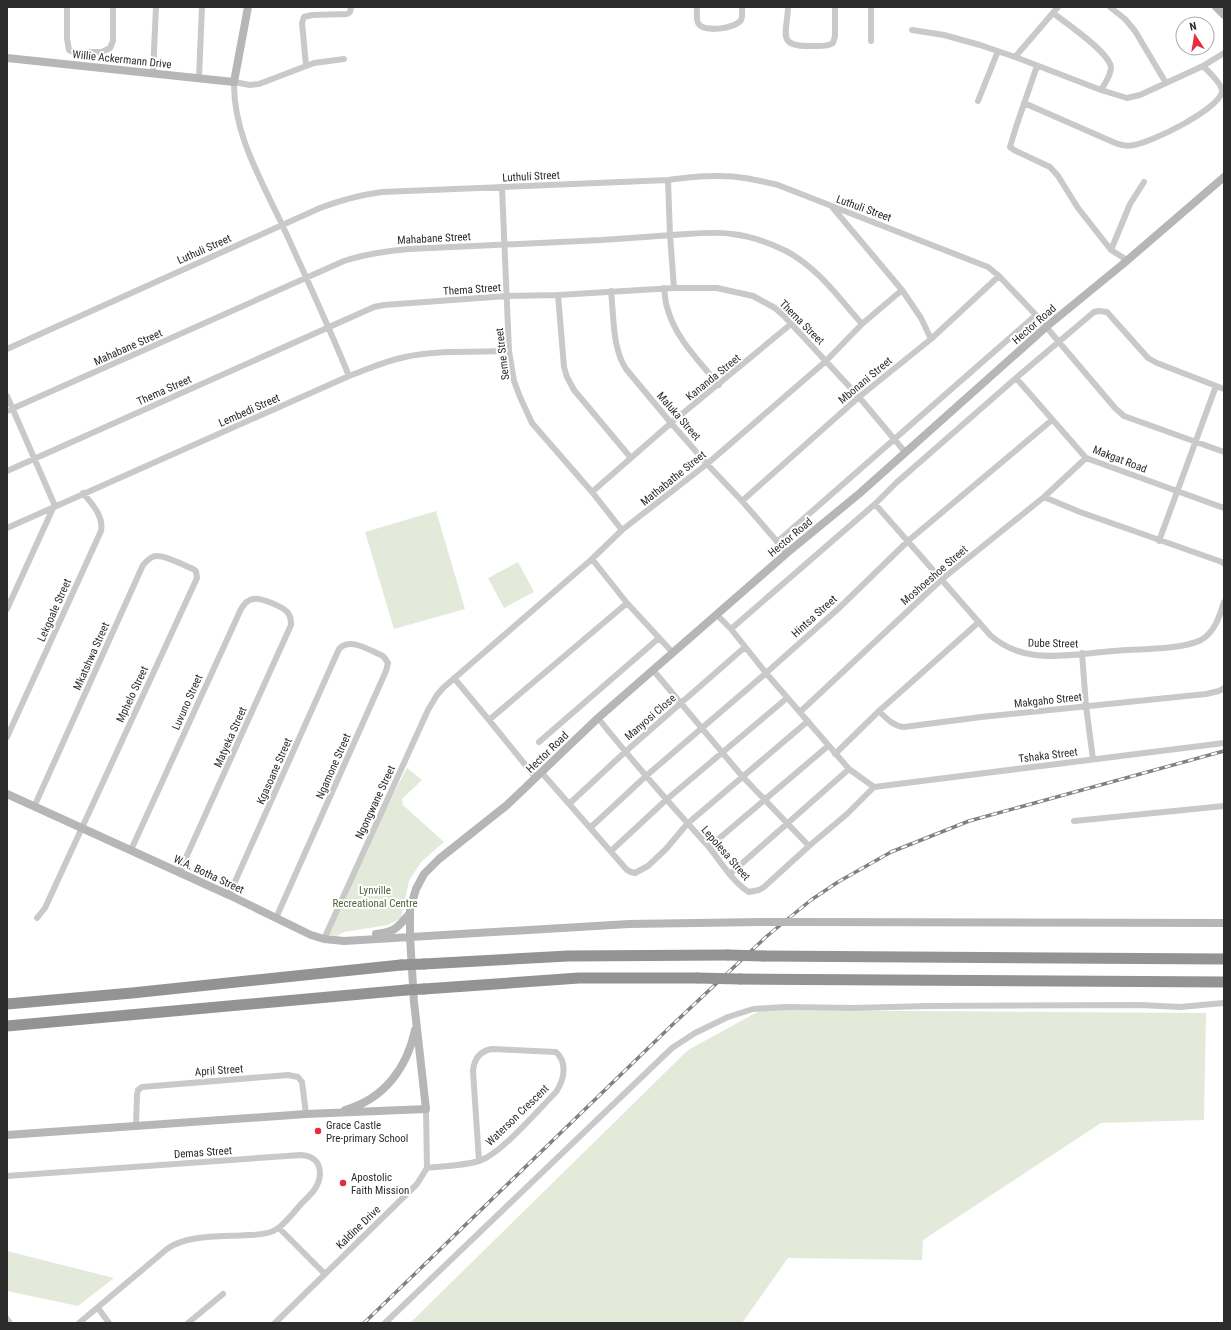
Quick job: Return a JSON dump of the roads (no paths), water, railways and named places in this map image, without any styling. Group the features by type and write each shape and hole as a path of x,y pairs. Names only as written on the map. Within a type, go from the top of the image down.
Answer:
{"highway":[{"path":"7,1004 132,993 401,965 568,956 728,955 1224,959"},
{"path":"7,1026 406,990 579,978 1224,982"}],"street":[{"path":"67,7 67,39 69,50 72,52 87,52 105,51 112,45 113,7"},
{"path":"153,73 156,7"},
{"path":"199,78 202,7"},
{"path":"248,7 234,82 236,106 246,144 265,191 307,278 349,376"},
{"path":"306,65 302,24 304,17 346,14 350,12 351,7"},
{"path":"697,7 697,19 699,24 707,28 731,27 740,21 742,17 742,7"},
{"path":"788,7 786,36 790,44 800,47 827,46 833,43 835,36 835,7"},
{"path":"871,7 871,41"},
{"path":"1015,57 1058,7"},
{"path":"1110,7 1135,31 1166,83"},
{"path":"1216,7 1224,15"},
{"path":"1053,13 1101,50 1109,61 1111,66 1110,74 1101,90"},
{"path":"912,30 963,40 1015,57 1101,90 1130,98 1140,95 1203,66 1224,53"},
{"path":"978,101 998,51"},
{"name":"Willie Ackermann Drive","path":"7,58 234,82"},
{"path":"234,82 250,85 259,84 314,62 344,59"},
{"path":"1037,66 1010,145 1012,149 1043,163 1054,171 1078,208 1111,250 1127,260"},
{"path":"1024,103 1113,142 1125,146 1136,145 1156,138 1202,114 1218,98 1221,93 1221,87 1203,66"},
{"name":"Luthuli Street","path":"7,349 282,225 333,203 358,195 382,192 668,180 714,176 756,180 778,185 980,263 999,276 1046,327"},
{"name":"Hector Road","path":"426,1109 416,1023 410,937 410,912 416,889 424,874 439,859 507,805 598,718 787,553 860,493 1046,327 1224,177"},
{"path":"668,180 674,288"},
{"path":"1111,250 1130,204 1144,182"},
{"name":"Seme Street","path":"502,187 509,351 514,381 532,423 592,492 622,530"},
{"path":"832,207 902,290 921,318 931,339"},
{"name":"Mahabane Street","path":"10,409 344,261 376,252 715,232 733,234 753,238 785,251 812,268 862,324"},
{"name":"Mbonani Street","path":"742,501 859,397 931,339 999,276"},
{"path":"664,288 667,307 678,334 719,385"},
{"name":"Thema Street","path":"7,471 363,312 384,305 507,296 558,295 664,288 718,288 753,296 775,308 792,324 859,397 895,438 905,452"},
{"name":"Mathabathe Street","path":"454,678 592,559 622,530 707,464 826,361 862,324 902,290"},
{"name":"Maluka Street","path":"611,291 616,342 621,360 626,369 671,423 787,553"},
{"path":"558,295 562,356 567,377 574,390 631,458"},
{"path":"731,629 875,504 896,483 1016,378 1089,316 1099,311 1107,312 1148,358 1157,363 1224,389"},
{"name":"Hector Road","path":"777,542 1036,315"},
{"name":"Kananda Street","path":"592,492 671,423 792,324"},
{"path":"1046,327 1115,408 1124,416 1224,452"},
{"name":"Lembedi Street","path":"7,528 349,376 387,361 416,355 509,351"},
{"name":"Makgat Road","path":"1016,378 1086,458 1224,508"},
{"path":"1160,541 1216,386"},
{"path":"7,396 10,409 35,459 55,506 7,609"},
{"name":"Hintsa Street","path":"590,828 700,728 766,673 838,609 908,541 1052,420"},
{"name":"Moshoeshoe Street","path":"800,712 942,580 1044,497 1086,458"},
{"name":"Lekgoale Street","path":"7,737 101,531 102,526 100,517 83,493"},
{"path":"1044,497 1080,512 1222,562 1224,564"},
{"name":"Dube Street","path":"875,504 991,636 1000,644 1015,651 1034,655 1082,654 1167,647 1195,642 1207,635 1213,629 1222,616 1224,602"},
{"name":"Mkatshwa Street","path":"34,807 144,564 152,557 157,556 164,557 193,569"},
{"path":"592,559 627,604 673,653"},
{"name":"Mphelo Street","path":"37,918 45,908 197,578 196,571 193,569"},
{"name":"Luvuno Street","path":"131,850 241,608 248,600 254,598 260,599 285,610"},
{"path":"489,720 627,604"},
{"name":"Matyeka Street","path":"179,873 291,625 289,614 285,610"},
{"path":"718,614 835,754 849,769 874,788"},
{"path":"835,754 878,711 979,622"},
{"name":"Hector Road","path":"539,742 659,638"},
{"name":"Kgasoane Street","path":"229,895 336,655 342,646 348,644"},
{"name":"Ngamone Street","path":"276,918 388,667 387,660 381,655 354,644 348,644"},
{"name":"Manyosi Close","path":"569,804 625,752 745,647"},
{"path":"1082,654 1086,706 1093,759"},
{"path":"653,670 700,728 723,752 742,776 809,846"},
{"name":"Lepolesa Street","path":"454,678 489,720 539,775 569,804 627,870 631,872 635,873 648,866 666,849 687,824 709,847 744,889 749,892 759,890 847,814 874,788"},
{"name":"Ngongwane Street","path":"324,939 428,710 437,694 454,678"},
{"name":"Makgaho Street","path":"878,711 892,723 904,727 1206,694 1219,691 1224,688"},
{"path":"611,851 666,800 788,698"},
{"path":"598,718 687,824 808,721"},
{"name":"Tshaka Street","path":"874,788 1224,743"},
{"path":"709,847 828,746"},
{"path":"730,874 849,769"},
{"name":"W.A. Botha Street","path":"7,794 324,939 344,941 629,924 761,922 1224,923"},
{"path":"1074,821 1224,806"},
{"path":"344,941 358,936 390,932 397,928 410,912"},
{"path":"385,1323 672,1048 694,1033 728,1017 753,1009 785,1007 854,1008 928,1006 1132,1005 1180,1007 1224,1003"},
{"path":"321,1114 347,1110 362,1104 386,1088 397,1075 405,1061 416,1023"},
{"name":"Waterson Crescent","path":"427,1168 479,1161 498,1150 556,1092 562,1080 563,1066 559,1055 556,1052 492,1049 483,1052 475,1060 473,1071 479,1161"},
{"name":"April Street","path":"136,1125 137,1095 138,1090 142,1087 272,1076 295,1076 301,1079 306,1114"},
{"path":"7,1135 306,1114 426,1109 427,1168"},
{"name":"Demas Street","path":"7,1176 308,1156 315,1158 319,1164 319,1181 315,1190 279,1228"},
{"name":"Kaldine Drive","path":"275,1323 417,1184 427,1168"},
{"path":"79,1323 167,1249 178,1243 191,1239 256,1235 271,1232 279,1228 325,1274"},
{"path":"188,1323 223,1294"},
{"path":"98,1308 109,1323"},
{"path":"7,1319 10,1323"}],"railway":[{"path":"364,1323 670,1027 767,936 811,900 838,882 891,852 969,821 1224,751"}],"place":[{"name":"Grace Castle Pre-primary School","path":"318,1131"},
{"name":"Apostolic Faith Mission","path":"343,1183"}],"park label":[{"name":"Lynville Recreational Centre","path":"375,896"}]}
